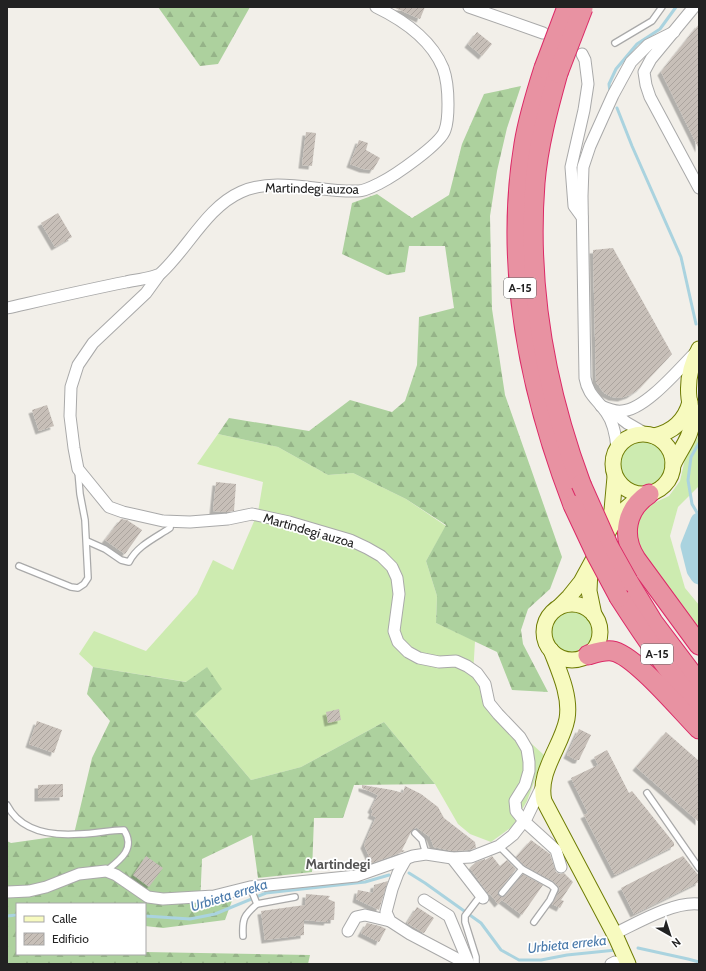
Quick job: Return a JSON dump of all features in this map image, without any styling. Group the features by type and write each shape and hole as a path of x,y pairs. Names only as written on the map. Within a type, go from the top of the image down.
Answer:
{"highway":[{"name":"A-15","path":"578,7 551,71 524,144 521,167 517,237 519,282 525,333 546,428 573,505 596,554 653,622 699,683"},
{"name":"A-15","path":"551,71 548,110 535,182 533,236 534,281 548,375 561,424 581,484 609,546 624,589 642,633 699,708"},
{"path":"647,494 638,503 630,516 627,530 629,545 636,559 699,644"},
{"path":"582,657 602,651 621,653 636,664 699,729"}],"main road":[{"path":"673,465 692,427 689,393 690,375 699,349"},
{"path":"647,494 630,492 619,483 615,477 612,466 614,454 625,440 630,437 636,435 667,433 678,425 686,415 690,402"},
{"path":"635,964 615,936 544,808 542,795 543,784 567,719 567,710 565,694 559,672 551,650 545,639 544,627 552,612 559,607 576,589 590,566 607,532 623,511 647,494 657,491 663,486 672,473 673,459 668,448 664,443 650,435"},
{"path":"607,532 612,510 615,477"},
{"path":"565,694 568,675 582,657 594,648 599,636 598,623 594,615 589,591 590,566"},
{"path":"559,607 574,604 582,606 594,615"},
{"path":"551,650 563,658 570,660 582,657"},
{"path":"615,936 621,963"}],"street":[{"name":"Martindegi auzoa","path":"376,7 391,14 422,38 434,53 443,69 448,90 448,110 445,130 437,142 410,163 381,182 360,191 271,185 242,191 228,198 216,209 159,275 146,293 93,343 78,366 71,387 70,416 74,448 78,469 108,506 123,512 163,521 190,522 228,519 252,514 289,522 350,540 381,556 392,568 396,578 399,594 394,631 398,642 408,652 419,658 439,662 456,661 477,673 485,684 489,703 520,737 527,749 530,762 529,771 525,786 516,801 516,811 526,819"},
{"path":"470,7 482,10 543,33"},
{"path":"694,7 651,59 644,72 650,97 699,188"},
{"path":"650,435 627,423 605,407 590,394 586,386 582,217 583,167 590,146 613,95 631,62 648,44 674,32"},
{"path":"582,54 585,60 588,84 584,110 571,167 574,206 582,217"},
{"path":"7,308 159,275"},
{"path":"605,407 624,411 630,410 643,403 699,349"},
{"path":"605,407 613,426 617,449"},
{"path":"7,892 29,891 46,887 79,874 106,871 116,875 148,897 163,899 214,896 356,876 413,856 426,854 452,858 471,857 499,846 513,835 526,819 543,784"},
{"path":"526,819 544,808"},
{"path":"526,819 556,850 561,867"},
{"path":"452,858 482,897"},
{"path":"390,921 386,912 398,873 406,859"},
{"path":"424,900 449,916 468,964"},
{"path":"615,936 666,910 680,905 699,904"},
{"path":"348,931 356,917 365,915 390,921 410,934 468,964"}],"lane":[{"path":"615,43 652,21 662,7"},
{"name":"Martindegi auzoa","path":"18,566 71,587 78,588 84,584 88,578 87,541 78,469"},
{"path":"87,541 105,549 121,560 129,562 133,554 141,546 170,528 171,521"},
{"path":"647,793 699,868"},
{"path":"7,805 21,822 33,829 49,833 81,834 111,830 124,830 128,838 128,849 118,861 106,871"},
{"path":"415,833 422,840 425,846 426,854"},
{"path":"499,846 522,869 551,885 555,890 550,900 534,922"},
{"path":"502,893 522,869"},
{"path":"251,890 256,903"},
{"path":"243,936 242,925 247,913 256,903 295,897"},
{"path":"476,964 476,957 465,922 465,916 482,897"}],"green space":[{"path":"158,7 250,7 218,64 200,66"},
{"path":"521,86 507,128 497,171 490,216 492,309 505,395 562,557 550,589 528,609 521,630 523,644 548,692 512,690 497,652 436,623 437,596 426,561 446,525 406,499 353,473 328,475 278,447 218,434 229,418 309,431 350,400 392,412 405,401 417,365 419,317 454,308 445,246 409,246 405,272 387,275 342,254 352,203 377,194 412,218 449,195 462,144 484,94"},
{"path":"218,434 278,447 328,475 353,473 406,499 446,526 426,561 437,596 436,623 475,641 473,675 522,735 544,755 527,801 513,826 491,842 470,834 458,824 435,784 384,722 301,767 251,780 195,714 207,667 187,682 93,667 79,654 94,631 146,651 197,594 213,560 233,570 258,512 263,482 197,464"},
{"path":"699,435 699,486 678,507 670,536 685,588 699,605 699,633 639,549 635,537 635,520 643,508 669,496 680,481 685,459"},
{"path":"643,442 656,446 662,452 666,465 662,478 656,484 643,488 630,484 624,478 620,465 624,452 630,446"},
{"path":"572,611 580,613 589,621 593,632 591,640 583,649 572,653 564,651 555,643 551,632 553,624 561,615"},
{"path":"93,667 186,682 207,667 222,689 195,714 251,780 301,767 384,722 435,784 354,785 343,818 314,818 312,872 258,878 252,835 202,859 200,905 233,898 225,920 163,928 146,926 146,903 16,903 16,955 146,955 146,952 310,955 308,964 7,964 7,841 11,843 74,834 92,758 110,721 87,694"}],"building":[{"path":"393,7 425,7 420,19"},
{"path":"699,24 699,149 661,72"},
{"path":"477,32 492,44 482,56 468,44"},
{"path":"306,132 316,133 312,166 302,165"},
{"path":"359,140 368,143 366,150 380,158 373,170 363,169 350,164"},
{"path":"58,213 72,237 55,247 41,223"},
{"path":"613,248 672,354 640,388 630,395 621,398 612,397 604,393 596,382 593,250"},
{"path":"47,405 54,426 39,431 32,410"},
{"path":"216,482 236,484 234,511 213,511"},
{"path":"121,519 127,520 142,530 125,554 105,540"},
{"path":"339,709 341,720 328,723 326,712"},
{"path":"37,721 62,730 54,753 29,744"},
{"path":"579,729 591,735 579,760 576,760 567,755"},
{"path":"666,732 699,761 699,822 636,767"},
{"path":"607,750 629,793 632,791 674,843 674,846 615,875 584,815 588,813 571,778 598,765 594,757"},
{"path":"63,784 63,797 38,798 38,785"},
{"path":"362,785 403,793 405,786 421,794 438,807 444,818 475,842 476,848 452,851 434,847 430,837 416,827 412,830 402,850 405,851 372,863 364,845 376,817 371,815 373,811 371,809 378,795 362,788"},
{"path":"531,840 550,854 556,872 560,874 564,873 573,882 561,900 564,901 560,908 552,904 560,890 558,886 553,881 525,866 516,857"},
{"path":"146,856 163,868 149,887 133,875"},
{"path":"492,856 500,866 507,860 516,869 499,891 498,894 500,896 505,896 523,874 543,885 522,915 502,900 498,904 490,894 489,895 470,868 476,862 485,860"},
{"path":"683,856 699,876 699,882 634,914 621,888"},
{"path":"388,881 379,910 356,899 358,890 373,893 374,885"},
{"path":"306,894 330,896 328,899 335,902 334,920 328,920 327,922 304,920 304,935 265,940 261,911 305,905"},
{"path":"417,907 434,918 424,933 407,923"},
{"path":"367,923 386,929 379,942 361,933"}],"waterway":[{"path":"610,92 609,84 616,69 637,44 660,29 676,7"},
{"path":"617,108 632,146 681,257 696,324"},
{"path":"699,443 691,457 688,480 692,504 699,516"},
{"path":"699,521 689,546 695,570 699,576"},
{"name":"Urbieta erreka","path":"409,873 481,923 501,950 519,960 541,960 567,955 616,950"},
{"name":"Urbieta erreka","path":"146,916 190,919 215,914 266,893 365,882 389,875"},
{"name":"Urbieta erreka","path":"7,916 16,915"},
{"name":"Urbieta erreka","path":"638,948 699,962"}],"district":[{"name":"Martindegi","path":"338,864"}]}
